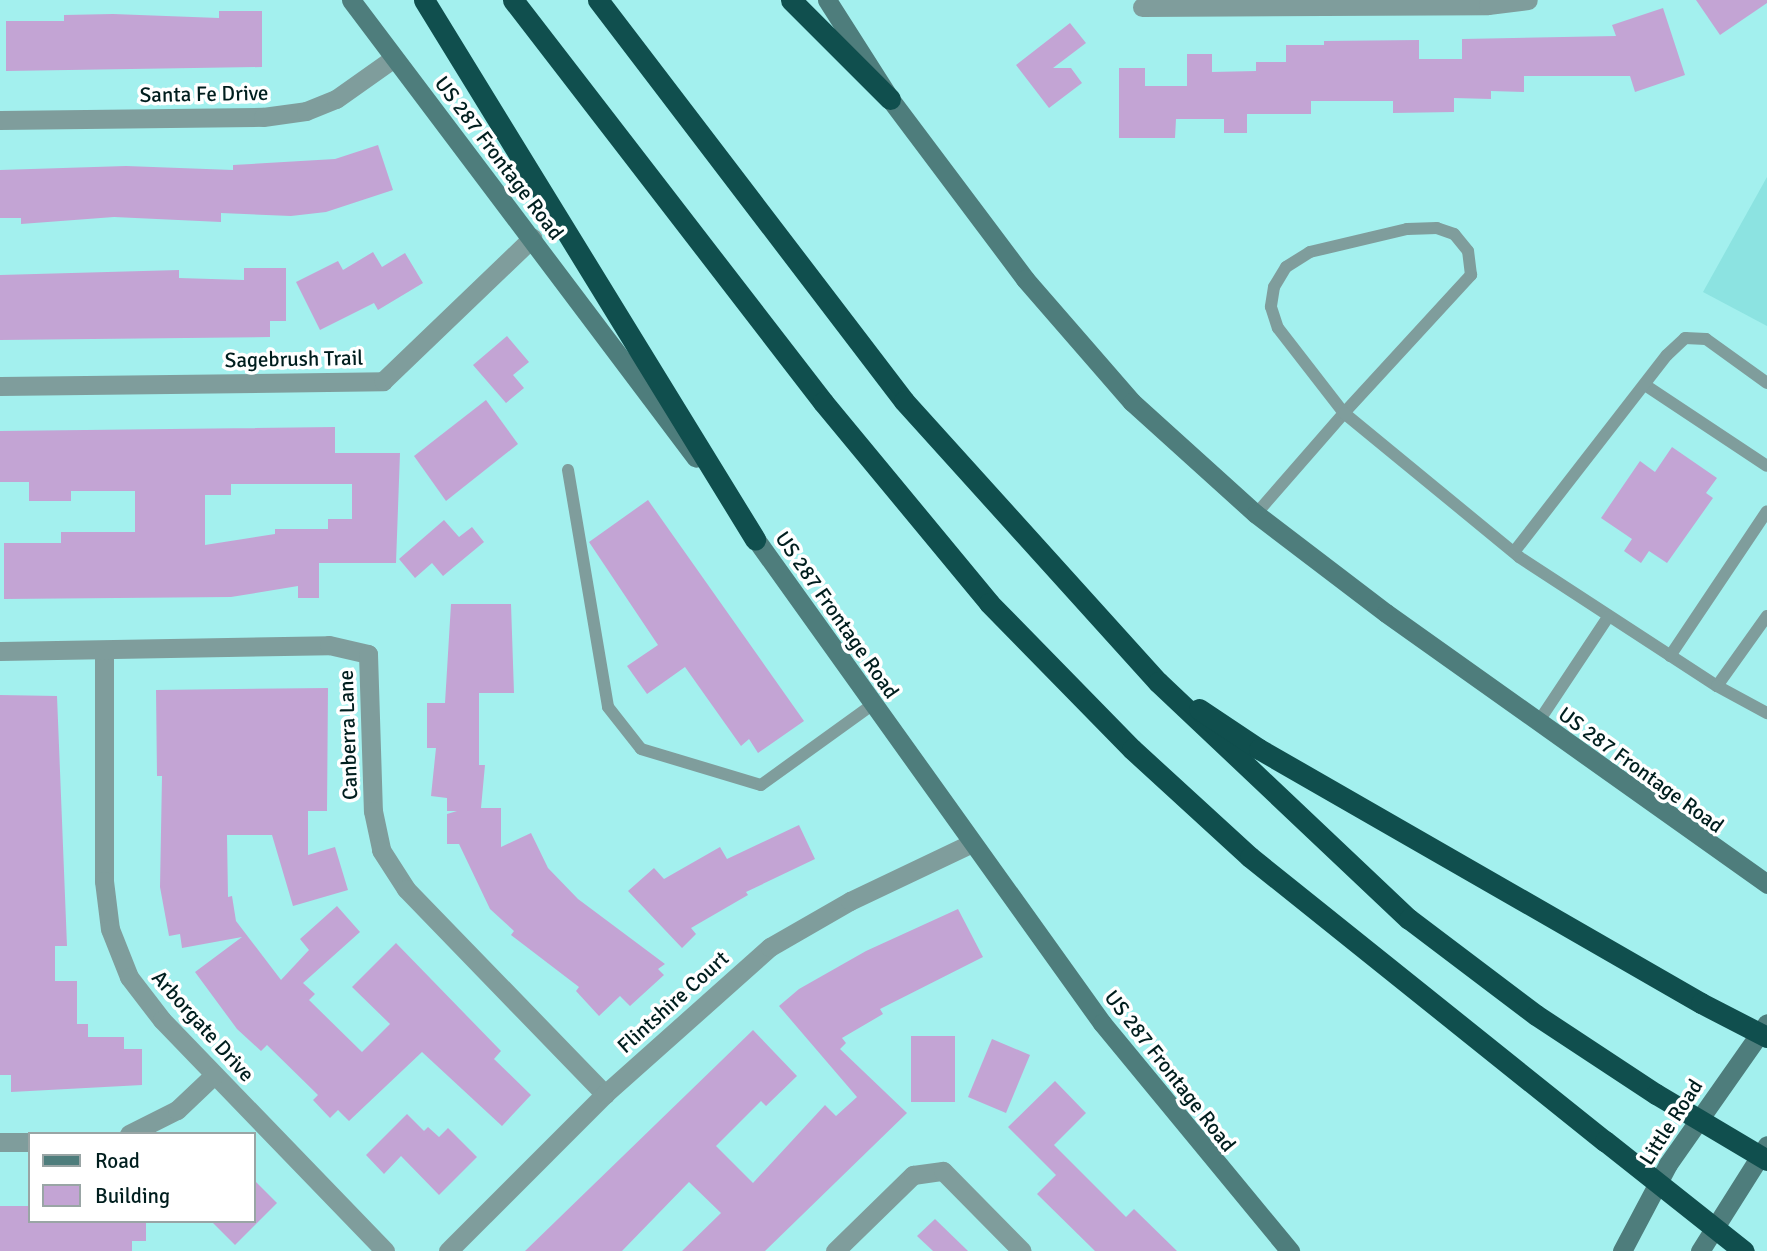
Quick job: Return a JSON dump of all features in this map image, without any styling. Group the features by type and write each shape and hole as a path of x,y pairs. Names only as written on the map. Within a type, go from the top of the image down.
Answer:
{"highway":[{"path":"424,0 755,538"},
{"path":"513,0 824,402 989,603 1132,749 1250,857 1744,1251"},
{"path":"597,0 904,401 1158,682 1409,919 1536,1015 1656,1094 1767,1160"},
{"path":"791,0 890,99"},
{"path":"1158,682 1259,749 1702,1003 1767,1037"},
{"path":"1717,1230 1734,1251"}],"main road":[{"name":"US 287 Frontage Road","path":"351,0 533,238 755,538 970,844 1102,1023 1290,1251"},
{"name":"US 287 Frontage Road","path":"827,0 890,99 1025,279 1132,402 1256,514 1537,723 1767,884"},
{"name":"Little Road","path":"1622,1251 1668,1164 1767,1023"},
{"path":"1700,1251 1767,1145"}],"street":[{"path":"1142,7 1488,5 1528,0"},
{"name":"Santa Fe Drive","path":"0,120 263,117 306,111 336,99 394,58"},
{"name":"Sagebrush Trail","path":"0,386 383,381 533,238"},
{"name":"Canberra Lane","path":"0,651 329,645 368,654 373,811 381,850 406,889 606,1094"},
{"name":"Arborgate Drive","path":"104,650 104,881 110,929 129,977 214,1075 385,1251"},
{"name":"Flintshire Court","path":"449,1251 606,1094 770,947 850,901 970,844"},
{"path":"132,1132 177,1110 214,1075"},
{"path":"0,1142 28,1142"},
{"path":"835,1251 913,1175 943,1171 1022,1251"}],"lane":[{"path":"1256,514 1344,413 1471,275 1468,251 1454,234 1437,228 1407,229 1310,252 1286,267 1274,287 1271,307 1278,328 1344,413 1514,552 1608,618 1717,686 1767,713"},
{"path":"1514,552 1685,338 1706,339 1767,383"},
{"path":"1645,385 1767,466"},
{"path":"568,470 608,706 641,749 761,785 872,705"},
{"path":"1670,656 1767,510"},
{"path":"1717,686 1767,616"},
{"path":"1537,723 1608,618"}],"shaded area":[{"path":"1767,177 1767,326 1703,292"}],"building":[{"path":"1696,0 1767,0 1767,3 1720,35"},
{"path":"1663,8 1685,75 1635,92 1630,76 1524,76 1524,92 1491,91 1491,99 1454,98 1454,112 1393,113 1393,101 1311,101 1311,114 1247,114 1247,133 1224,133 1224,119 1176,119 1175,138 1119,138 1119,68 1145,68 1145,86 1187,86 1187,54 1212,54 1212,72 1256,71 1256,62 1286,62 1286,45 1324,45 1324,41 1419,40 1419,59 1462,59 1462,39 1616,36 1612,25"},
{"path":"219,11 262,11 262,67 6,71 6,21 64,21 64,15 113,14 219,18"},
{"path":"1070,23 1086,43 1053,68 1071,68 1082,83 1049,108 1016,65"},
{"path":"378,145 393,190 326,212 291,216 221,213 221,222 114,217 21,224 21,218 0,218 0,170 126,166 233,170 233,165 335,159"},
{"path":"373,252 382,267 405,253 423,283 378,310 374,303 320,330 296,282 338,261 343,270"},
{"path":"244,268 286,268 286,321 270,321 270,337 0,340 0,275 179,270 179,278 244,280"},
{"path":"507,336 529,362 513,375 524,388 506,403 473,365"},
{"path":"486,400 518,444 446,501 414,456"},
{"path":"335,427 335,453 400,453 396,563 319,563 319,598 298,598 298,586 231,597 4,599 4,543 61,543 61,532 135,532 135,491 71,491 71,501 29,501 29,482 0,482 0,431","holes":["231,484 352,484 352,519 328,519 328,529 275,529 275,534 205,545 205,495 231,495"]},
{"path":"1672,447 1717,478 1706,493 1713,498 1667,563 1649,551 1641,563 1624,551 1632,539 1601,518 1640,461 1655,472"},
{"path":"648,500 804,721 758,753 749,739 741,746 685,667 647,694 627,666 658,645 589,542"},
{"path":"444,520 459,537 472,527 484,542 443,576 432,563 415,578 399,559"},
{"path":"451,604 511,604 514,693 479,693 479,765 485,765 481,808 501,808 501,847 531,833 548,868 578,899 665,964 658,969 664,975 630,1006 620,996 599,1016 576,991 579,987 511,935 514,931 490,909 459,844 447,844 447,814 457,811 447,811 447,798 431,796 436,748 427,748 427,703 445,703"},
{"path":"328,688 327,811 308,811 308,855 335,847 348,890 293,906 272,835 227,835 228,897 232,896 236,921 281,980 309,950 300,939 337,906 360,932 303,983 315,994 309,1000 362,1052 390,1024 352,987 396,943 501,1051 494,1059 531,1095 502,1126 422,1052 349,1121 338,1110 330,1118 313,1100 318,1095 267,1045 261,1051 237,1029 195,972 242,937 182,948 180,934 169,936 160,887 162,776 157,776 156,690"},
{"path":"0,695 57,696 67,946 55,946 55,981 77,981 77,1024 88,1024 88,1037 124,1037 124,1049 142,1049 142,1085 11,1092 11,1075 0,1075"},
{"path":"799,825 815,859 746,892 748,895 691,928 696,934 682,948 628,891 654,868 664,879 720,847 727,859"},
{"path":"958,909 983,957 880,1009 883,1014 842,1038 846,1043 840,1049 907,1113 765,1251 682,1251 721,1213 689,1182 622,1251 525,1251 753,1030 797,1076 766,1106 761,1101 716,1146 753,1183 825,1105 836,1116 857,1097 779,1006 799,989 866,951"},
{"path":"911,1036 955,1036 955,1102 911,1102"},
{"path":"992,1039 1030,1055 1006,1113 968,1097"},
{"path":"1055,1081 1086,1113 1054,1145 1126,1217 1134,1209 1177,1251 1095,1251 1037,1194 1056,1175 1008,1127"},
{"path":"407,1114 424,1131 428,1127 439,1137 448,1128 477,1157 439,1195 401,1156 384,1174 366,1155"},
{"path":"256,1182 277,1203 235,1245 213,1223 256,1223"},
{"path":"0,1206 28,1206 28,1223 146,1223 146,1241 132,1241 132,1251 0,1251"},
{"path":"935,1219 968,1251 933,1251 917,1236"}]}
